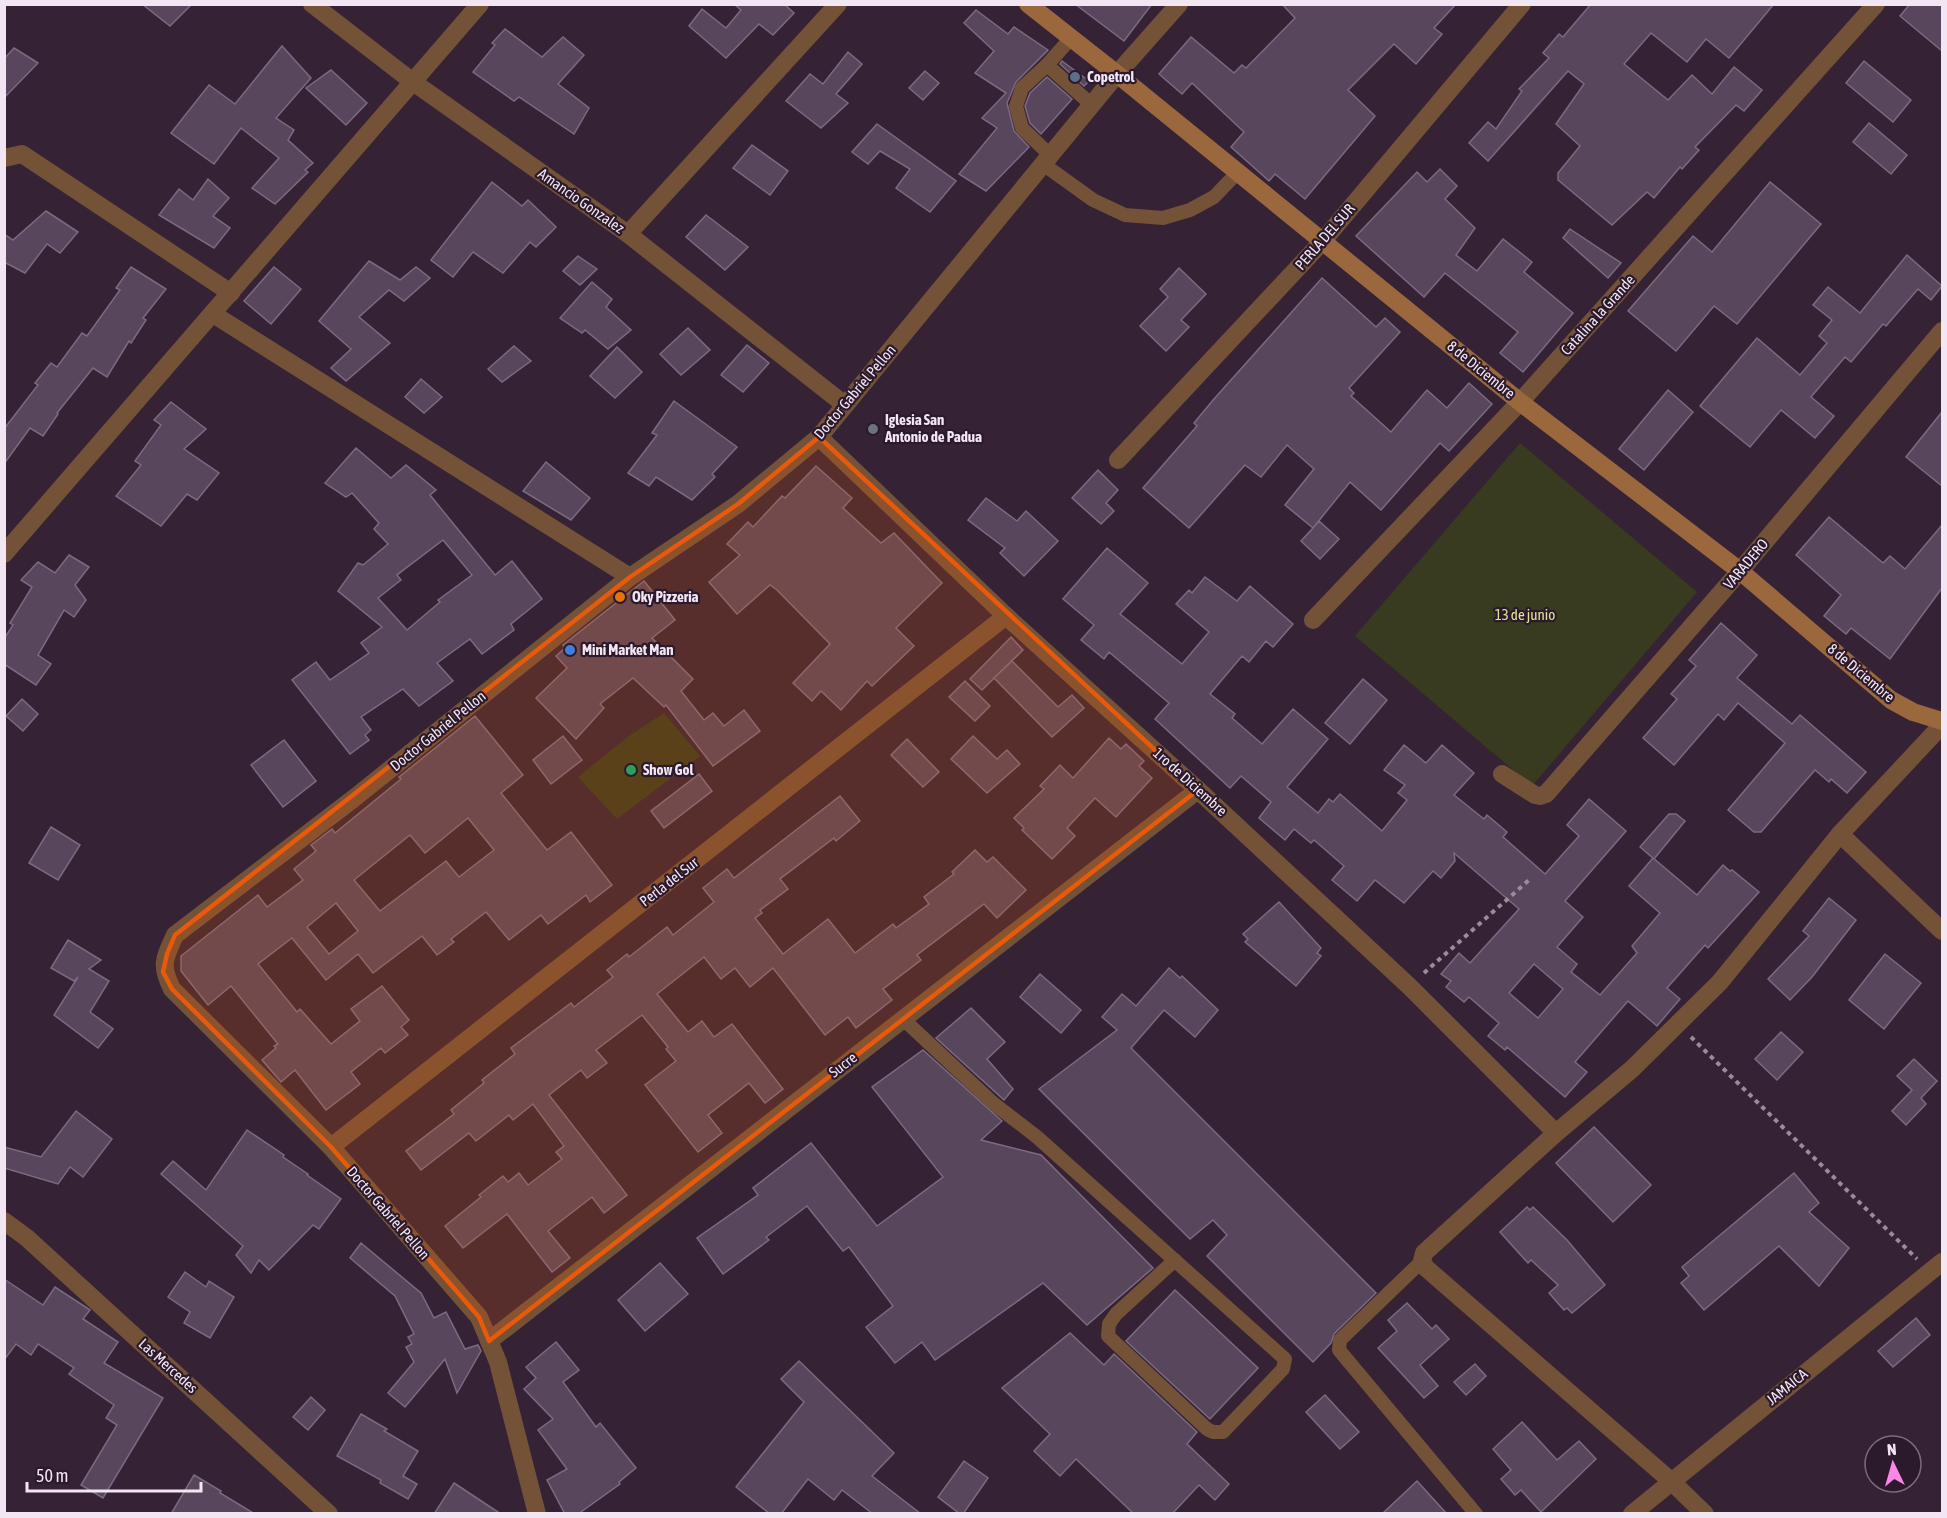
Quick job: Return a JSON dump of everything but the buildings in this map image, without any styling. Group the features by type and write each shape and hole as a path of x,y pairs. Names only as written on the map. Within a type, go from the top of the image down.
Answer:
{"main road":[{"name":"8 de Diciembre","path":"1028,4 1521,402 1740,571 1891,700 1913,712 1942,723"}],"street":[{"name":"Amancio Gonzalez","path":"312,4 413,82 628,234 845,405"},
{"path":"4,554 480,4"},
{"path":"628,234 838,4"},
{"name":"Doctor Gabriel Pellon","path":"537,1514 498,1362 479,1317 331,1147 172,989 164,972 166,954 175,935 353,799 630,577 738,504 819,437 1117,74 1179,4"},
{"name":"PERLA DEL SUR","path":"1118,460 1322,242 1522,4"},
{"name":"Catalina la Grande","path":"1313,620 1521,402 1876,4"},
{"path":"4,158 22,154 231,293"},
{"path":"213,314 630,577"},
{"name":"VARADERO","path":"1502,774 1535,795 1546,794 1740,571 1942,331"},
{"name":"1ro de Diciembre","path":"819,437 1006,616 1409,986 1556,1133"},
{"name":"Perla del Sur","path":"331,1147 1006,616"},
{"path":"1705,1514 1671,1481 1426,1268 1422,1261 1424,1253 1556,1133 1632,1069 1720,982 1840,834 1942,723"},
{"name":"Sucre","path":"489,1341 1198,790"},
{"path":"1840,834 1942,930"},
{"name":"Las Mercedes","path":"4,1221 27,1238 329,1514"},
{"name":"JAMAICA","path":"1632,1514 1938,1272"}],"lane":[{"path":"1071,38 1022,88 1016,106 1022,128 1047,160 1093,200 1125,215 1163,219 1190,210 1214,197 1237,172"},
{"path":"1047,65 1092,105"},
{"path":"903,1019 993,1103 1037,1137 1175,1260 1285,1359 1283,1369 1223,1432 1218,1433 1207,1429 1108,1336 1108,1324 1116,1314 1175,1260"},
{"path":"1422,1261 1340,1340 1339,1350 1476,1514"}],"path":[{"path":"1409,986 1529,880"},
{"path":"1678,1023 1938,1272"}],"highlighted area":[{"path":"819,437 1198,790 489,1341 479,1317 331,1147 172,989 163,972 167,954 175,935 630,577 738,504"}],"green space":[{"name":"13 de junio","path":"1520,443 1697,592 1532,786 1355,636"},
{"path":"664,713 700,756 617,819 578,777 629,736"}],"place":[{"name":"Copetrol","path":"1075,77"},
{"name":"Iglesia San Antonio de Padua","path":"873,429"},
{"name":"Oky Pizzeria","path":"620,597"},
{"name":"Mini Market Man","path":"570,650"},
{"name":"Show Gol","path":"631,770"}]}
